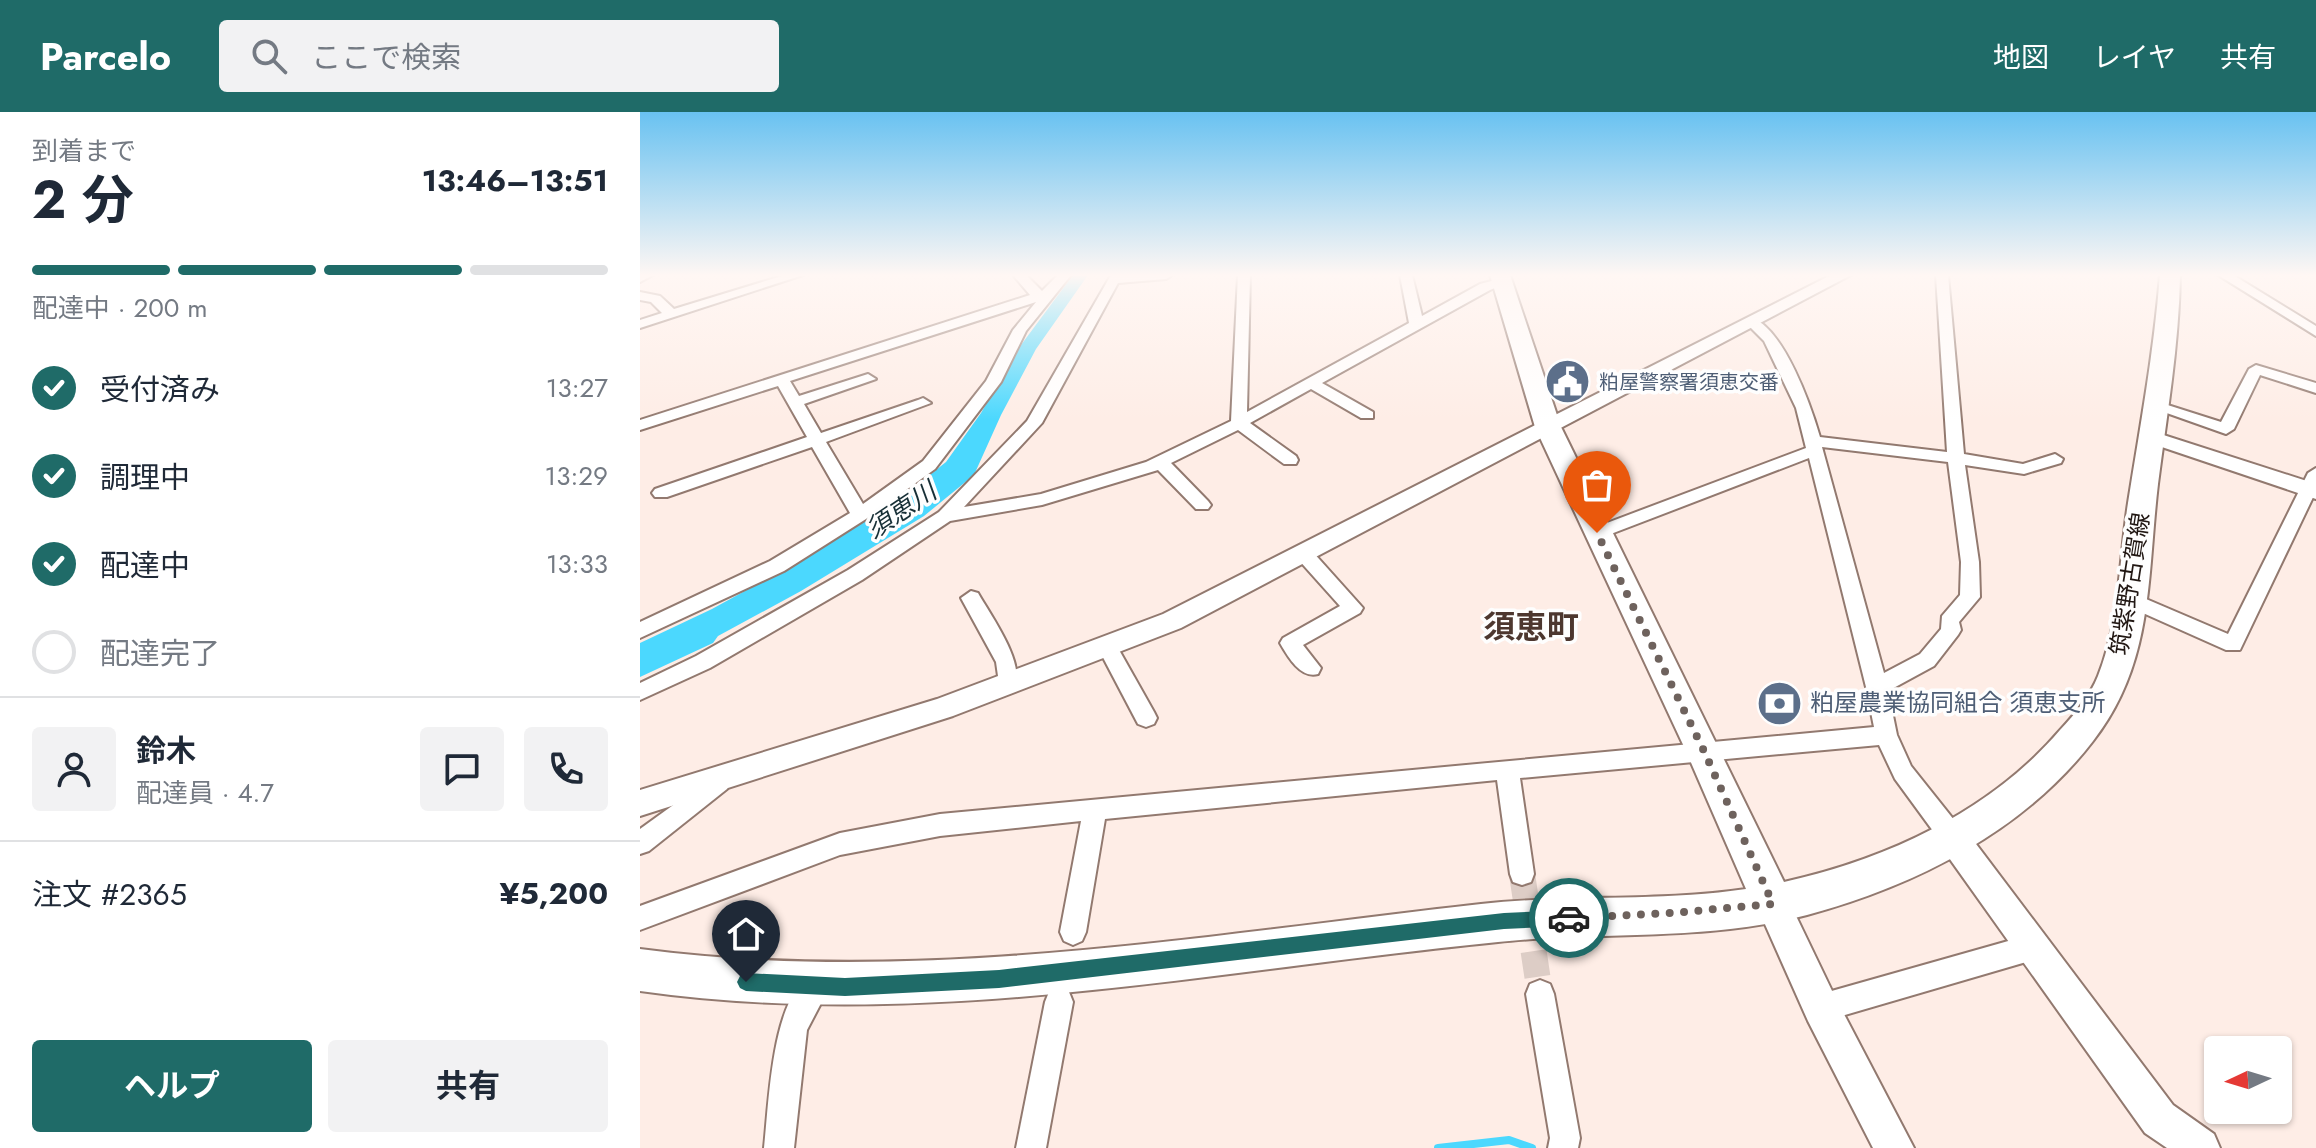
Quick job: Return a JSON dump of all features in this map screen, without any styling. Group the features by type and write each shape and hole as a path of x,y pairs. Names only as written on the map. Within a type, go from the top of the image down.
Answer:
{"main road":[{"path":"1516,323 1548,427 1704,751 1773,904"},
{"name":"筑紫野古賀線","path":"640,970 746,982 845,987 999,979 1504,921 1672,913 1773,904 1881,873 1953,838 2002,806 2056,761 2086,724 2115,677 2132,600 2167,323"}],"street":[{"path":"640,425 955,323"},
{"path":"640,631 777,566 860,515 929,465 993,382 1007,349 1024,323"},
{"path":"640,692 703,662 855,575 945,516 1034,423 1090,323"},
{"path":"1239,423 1242,323"},
{"path":"945,516 1042,499 1160,462 1423,323"},
{"path":"640,803 943,708 1172,621 1749,323"},
{"path":"1753,323 1770,339 1804,408 1877,687 1886,735 1903,772 2159,1119 2200,1148"},
{"path":"1877,687 1927,660 1951,630 1949,621 1970,597 1970,562 1956,458 1946,323"},
{"path":"2153,422 2226,429 2256,369 2316,388"},
{"path":"796,402 868,379"},
{"path":"782,380 860,515"},
{"path":"1313,384 1367,415"},
{"path":"661,493 923,403"},
{"path":"2132,600 2233,645 2313,484 2153,422"},
{"path":"1239,423 1290,460"},
{"path":"1597,533 1812,446 1956,458 2024,469 2055,459"},
{"path":"1160,462 1202,505"},
{"path":"1304,554 1353,608 1290,643 1311,668"},
{"path":"971,598 1006,662 1007,684"},
{"path":"1107,646 1146,718"},
{"path":"640,918 840,844 940,825 1886,735"},
{"path":"1507,769 1522,874"},
{"path":"640,843 728,775"},
{"path":"1073,932 1095,810"},
{"path":"1773,904 1821,1008 1894,1148"},
{"path":"1821,1008 2033,947"},
{"path":"779,1148 793,1030 800,1010 816,986"},
{"path":"1540,994 1565,1138 1563,1148"},
{"path":"1031,1148 1059,1002"}],"water":[{"name":"須恵川","path":"1037,323 1054,323 1036,349 1001,415 974,475 924,516 801,591 718,636 713,643 640,677 640,643 712,609 783,570 901,498 946,462 981,413 1018,349"}],"waterway":[{"path":"1438,1148 1509,1140 1532,1148"}],"tunnel":[{"path":"1522,874 1540,994"}],"way so far":[{"path":"1569,918 1773,904 1704,751 1597,533"}],"place":[{"name":"粕屋警察署須恵交番","path":"1568,382"},
{"name":"粕屋農業協同組合 須恵支所","path":"1779,703"}],"district":[{"name":"須恵町","path":"1531,627"}],"route":[{"path":"746,982 845,987 999,979 1504,921 1569,918"}]}
